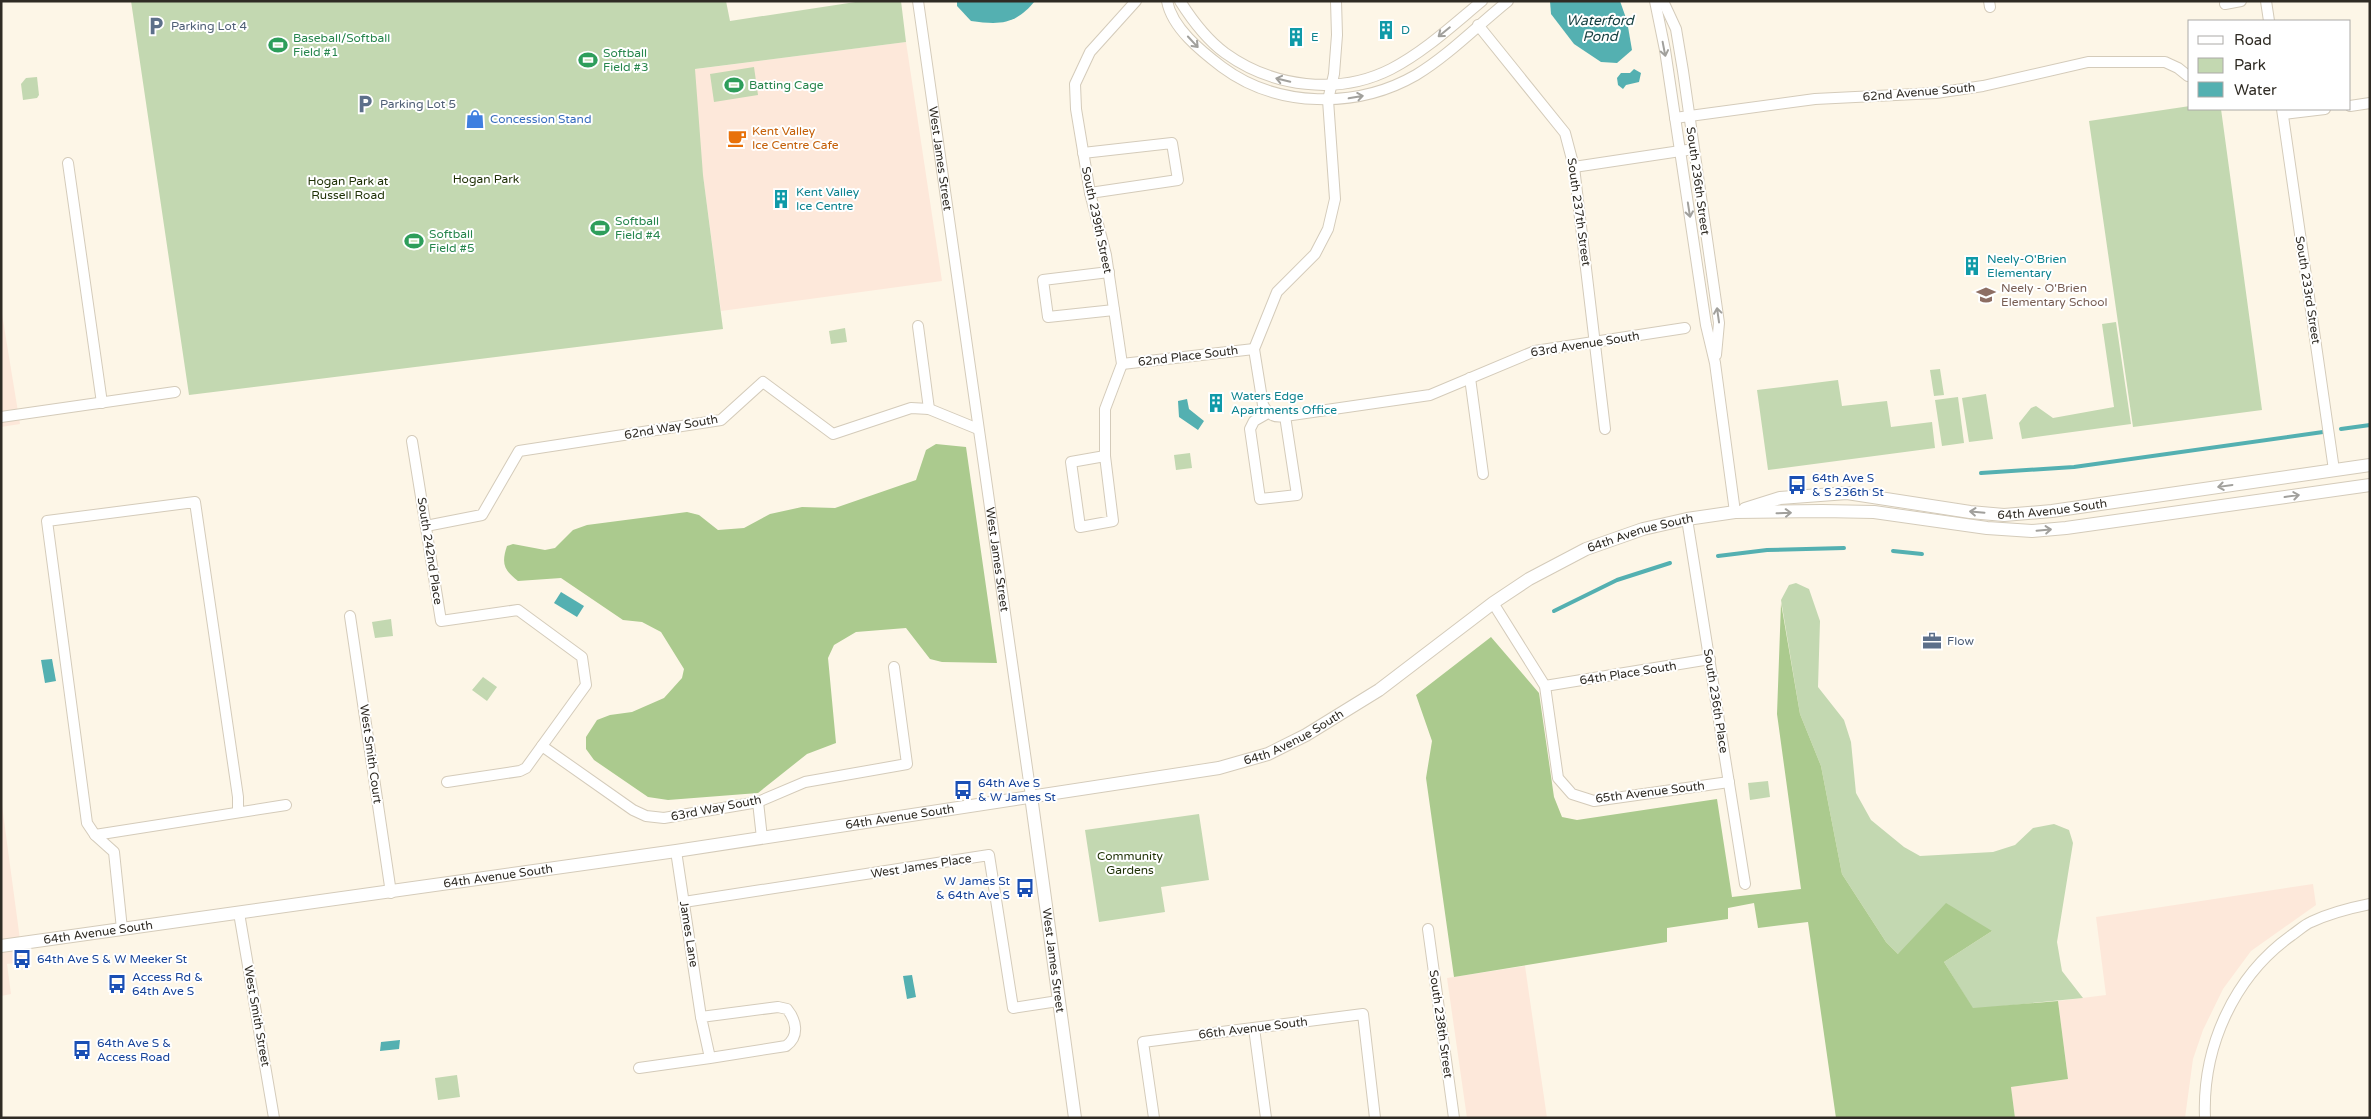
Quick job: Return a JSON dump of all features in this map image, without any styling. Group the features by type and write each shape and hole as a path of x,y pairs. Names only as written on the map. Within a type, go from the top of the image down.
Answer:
{"street":[{"name":"West James Street","path":"918,1 1075,1118"},
{"name":"South 239th Street","path":"1105,456 1071,462 1080,527 1113,521 1105,456 1105,410 1122,364 1109,272 1090,193 1083,153 1076,109 1075,84 1080,68 1090,52 1136,1"},
{"path":"1167,1 1168,9 1194,44 1227,71 1272,92 1307,99 1328,100 1365,95 1400,83 1432,64 1508,1"},
{"path":"1180,1 1207,37 1243,65 1286,81 1331,85 1370,78 1406,61 1482,1"},
{"path":"1285,416 1297,495 1260,499 1250,429 1254,421 1268,413 1263,405 1254,348 1277,292 1315,254 1328,229 1336,199 1328,100 1337,35 1336,1"},
{"name":"South 236th Street","path":"1655,1 1675,118 1706,325 1715,363 1736,512"},
{"name":"South 236th Street","path":"1663,1 1676,29 1690,116 1719,323 1715,363"},
{"path":"2225,4 2241,1"},
{"path":"2266,1 2269,20"},
{"name":"South 237th Street","path":"1478,25 1565,133 1574,167 1605,429"},
{"name":"62nd Avenue South","path":"1675,118 1815,99 1936,93 1983,86 2088,62 2165,62 2178,68 2188,76"},
{"path":"2351,106 2370,103"},
{"path":"2283,112 2311,110"},
{"name":"South 233rd Street","path":"2283,112 2334,470"},
{"path":"1083,153 1172,143 1178,180 1090,193"},
{"path":"1574,167 1694,149"},
{"path":"68,163 102,403"},
{"path":"1109,272 1043,280 1048,317 1114,310"},
{"path":"918,326 929,409"},
{"name":"63rd Avenue South","path":"1268,413 1275,417 1285,416 1430,395 1529,353 1685,328"},
{"name":"62nd Place South","path":"1122,364 1254,348"},
{"path":"1470,378 1483,474"},
{"name":"62nd Way South","path":"426,526 482,515 519,451 721,420 763,382 833,434 895,411 911,408 929,409 978,429"},
{"path":"1,417 174,392"},
{"name":"South 242nd Place","path":"412,441 441,621 518,610 582,657 586,685 526,768 520,771 447,782"},
{"name":"64th Avenue South","path":"1736,512 1780,498 1847,493 1970,512 2004,515 2052,511 2370,465"},
{"name":"64th Avenue South","path":"1,946 391,893 1219,768 1268,754 1306,735 1379,690 1529,579 1586,548 1628,534 1687,519 1736,512 1874,512 1987,528 2032,530 2066,528 2370,485"},
{"path":"122,929 114,852 95,835 87,823 47,521 196,502 238,797 238,812"},
{"name":"South 236th Place","path":"1687,519 1745,884"},
{"path":"1493,604 1545,686"},
{"name":"West Smith Court","path":"350,616 391,893"},
{"name":"64th Place South","path":"1545,686 1710,659"},
{"name":"63rd Way South","path":"542,746 633,810 646,816 664,818 758,802 805,782 907,764 894,668"},
{"name":"65th Avenue South","path":"1545,686 1558,778 1572,794 1594,801 1729,782"},
{"path":"758,802 762,838"},
{"path":"95,835 286,805"},
{"name":"James Lane","path":"676,851 710,1058"},
{"name":"West James Place","path":"684,902 990,856 1013,1008 1058,1001"},
{"path":"2205,1118 2206,1085 2215,1042 2229,1008 2252,971 2281,943 2310,922 2344,910 2370,904"},
{"name":"West Smith Street","path":"239,913 274,1118"},
{"name":"South 238th Street","path":"1428,929 1454,1118"},
{"path":"639,1068 786,1046 792,1042 795,1031 794,1018 787,1009 778,1007 702,1017"},
{"name":"66th Avenue South","path":"1154,1118 1143,1042 1362,1014 1375,1118"},
{"path":"1254,1028 1266,1118"}],"shaded area":[{"path":"906,42 942,281 721,311 689,70"},
{"path":"1,308 20,424 1,427"},
{"path":"1,798 23,962 7,964 11,994 1,996"},
{"path":"2313,884 2316,905 2251,951 2223,989 2203,1030 2193,1059 2185,1118 2015,1118 2011,1087 2068,1079 2058,1001 2106,995 2096,917"},
{"path":"1525,966 1547,1118 1467,1118 1447,978"}],"green space":[{"name":"Hogan Park at Russell Road","path":"131,1 726,1 730,21 862,1 901,1 906,42 695,69 703,175 723,329 189,395"},
{"name":"Batting Cage","path":"754,67 758,95 714,102 710,74"},
{"path":"37,77 39,95 37,98 23,100 21,84 26,78"},
{"path":"2188,106 2188,110 2221,110 2262,410 2133,427 2089,121"},
{"path":"2116,322 2131,424 2022,439 2019,423 2031,408 2036,406 2053,418 2114,407 2102,324"},
{"path":"845,328 847,342 831,344 829,331"},
{"path":"1940,369 1944,395 1934,396 1930,370"},
{"path":"1838,380 1842,406 1887,401 1891,427 1932,422 1935,448 1768,470 1757,390"},
{"path":"1986,394 1993,439 1969,442 1962,398"},
{"path":"1958,397 1964,443 1942,446 1935,400"},
{"path":"936,444 966,447 997,663 942,662 930,659 906,628 856,632 834,645 828,658 836,743 807,754 758,793 668,800 648,797 594,760 586,749 586,737 597,720 610,715 632,712 664,698 682,678 684,669 661,632 642,622 623,620 561,578 518,581 505,566 504,558 507,546 513,544 545,550 555,548 573,530 587,525 687,512 699,515 718,530 744,528 770,514 802,507 835,508 916,480 926,450"},
{"path":"1190,453 1192,468 1176,470 1174,455"},
{"path":"1796,583 1809,589 1820,621 1818,687 1844,720 1851,742 1856,793 1871,820 1904,847 1920,856 1993,852 2015,845 2033,828 2054,824 2069,830 2073,843 2057,942 2062,971 2083,998 1973,1009 1944,962 1992,931 1898,954 1886,942 1842,874 1821,766 1800,714 1781,600 1789,585"},
{"path":"1781,603 1800,714 1821,766 1842,874 1886,942 1898,954 1946,903 1992,931 1944,962 1973,1008 2058,1001 2068,1079 2011,1087 2015,1118 1836,1118 1808,922 1758,928 1754,903 1728,908 1728,919 1667,928 1667,942 1454,977 1426,778 1432,741 1416,695 1491,637 1539,693 1554,797 1562,817 1577,820 1717,799 1732,897 1801,889 1777,714"},
{"path":"391,619 393,636 375,638 372,622"},
{"path":"483,677 497,687 487,701 472,690"},
{"path":"1768,781 1770,797 1750,800 1748,783"},
{"name":"Community Gardens","path":"1199,814 1209,880 1161,887 1165,912 1099,922 1085,830"},
{"path":"457,1075 460,1097 438,1100 435,1078"}],"water":[{"path":"957,1 1035,1 1021,15 1014,19 1006,22 990,23 971,21 957,6"},
{"name":"Waterford Pond","path":"1550,1 1620,1 1627,21 1632,50 1617,63 1601,62 1574,44 1551,14"},
{"path":"1634,69 1641,73 1639,82 1626,85 1623,89 1618,85 1617,78 1621,73 1630,73"},
{"path":"1187,399 1189,409 1204,421 1198,430 1179,417 1178,401"},
{"path":"561,592 584,606 577,617 554,603"},
{"path":"52,659 56,681 45,683 41,660"},
{"path":"912,975 916,997 907,999 903,976"},
{"path":"400,1040 399,1049 380,1051 381,1042"}],"waterway":[{"path":"2341,429 2370,425"},
{"path":"1981,473 2074,467 2323,432"},
{"path":"1718,556 1767,550 1844,548"},
{"path":"1893,551 1922,554"},
{"path":"1554,611 1617,580 1670,563"}],"place":[{"name":"Parking Lot 4","path":"156,26"},
{"name":"D","path":"1386,30"},
{"name":"E","path":"1296,37"},
{"name":"Baseball/Softball Field #1","path":"278,45"},
{"name":"Softball Field #3","path":"588,60"},
{"name":"Batting Cage","path":"734,85"},
{"name":"Parking Lot 5","path":"365,104"},
{"name":"Concession Stand","path":"475,119"},
{"name":"Kent Valley Ice Centre Cafe","path":"737,138"},
{"name":"Kent Valley Ice Centre","path":"781,199"},
{"name":"Softball Field #4","path":"600,228"},
{"name":"Softball Field #5","path":"414,241"},
{"name":"Neely-O'Brien Elementary","path":"1972,266"},
{"name":"Neely - O'Brien Elementary School","path":"1986,295"},
{"name":"Waters Edge Apartments Office","path":"1216,403"},
{"name":"64th Ave S & S 236th St","path":"1797,485"},
{"name":"Flow","path":"1932,641"},
{"name":"64th Ave S & W James St","path":"963,790"},
{"name":"W James St & 64th Ave S","path":"1025,888"},
{"name":"64th Ave S & W Meeker St","path":"22,959"},
{"name":"Access Rd & 64th Ave S","path":"117,984"},
{"name":"64th Ave S & Access Road","path":"82,1050"}],"park label":[{"name":"Hogan Park","path":"486,179"}]}
